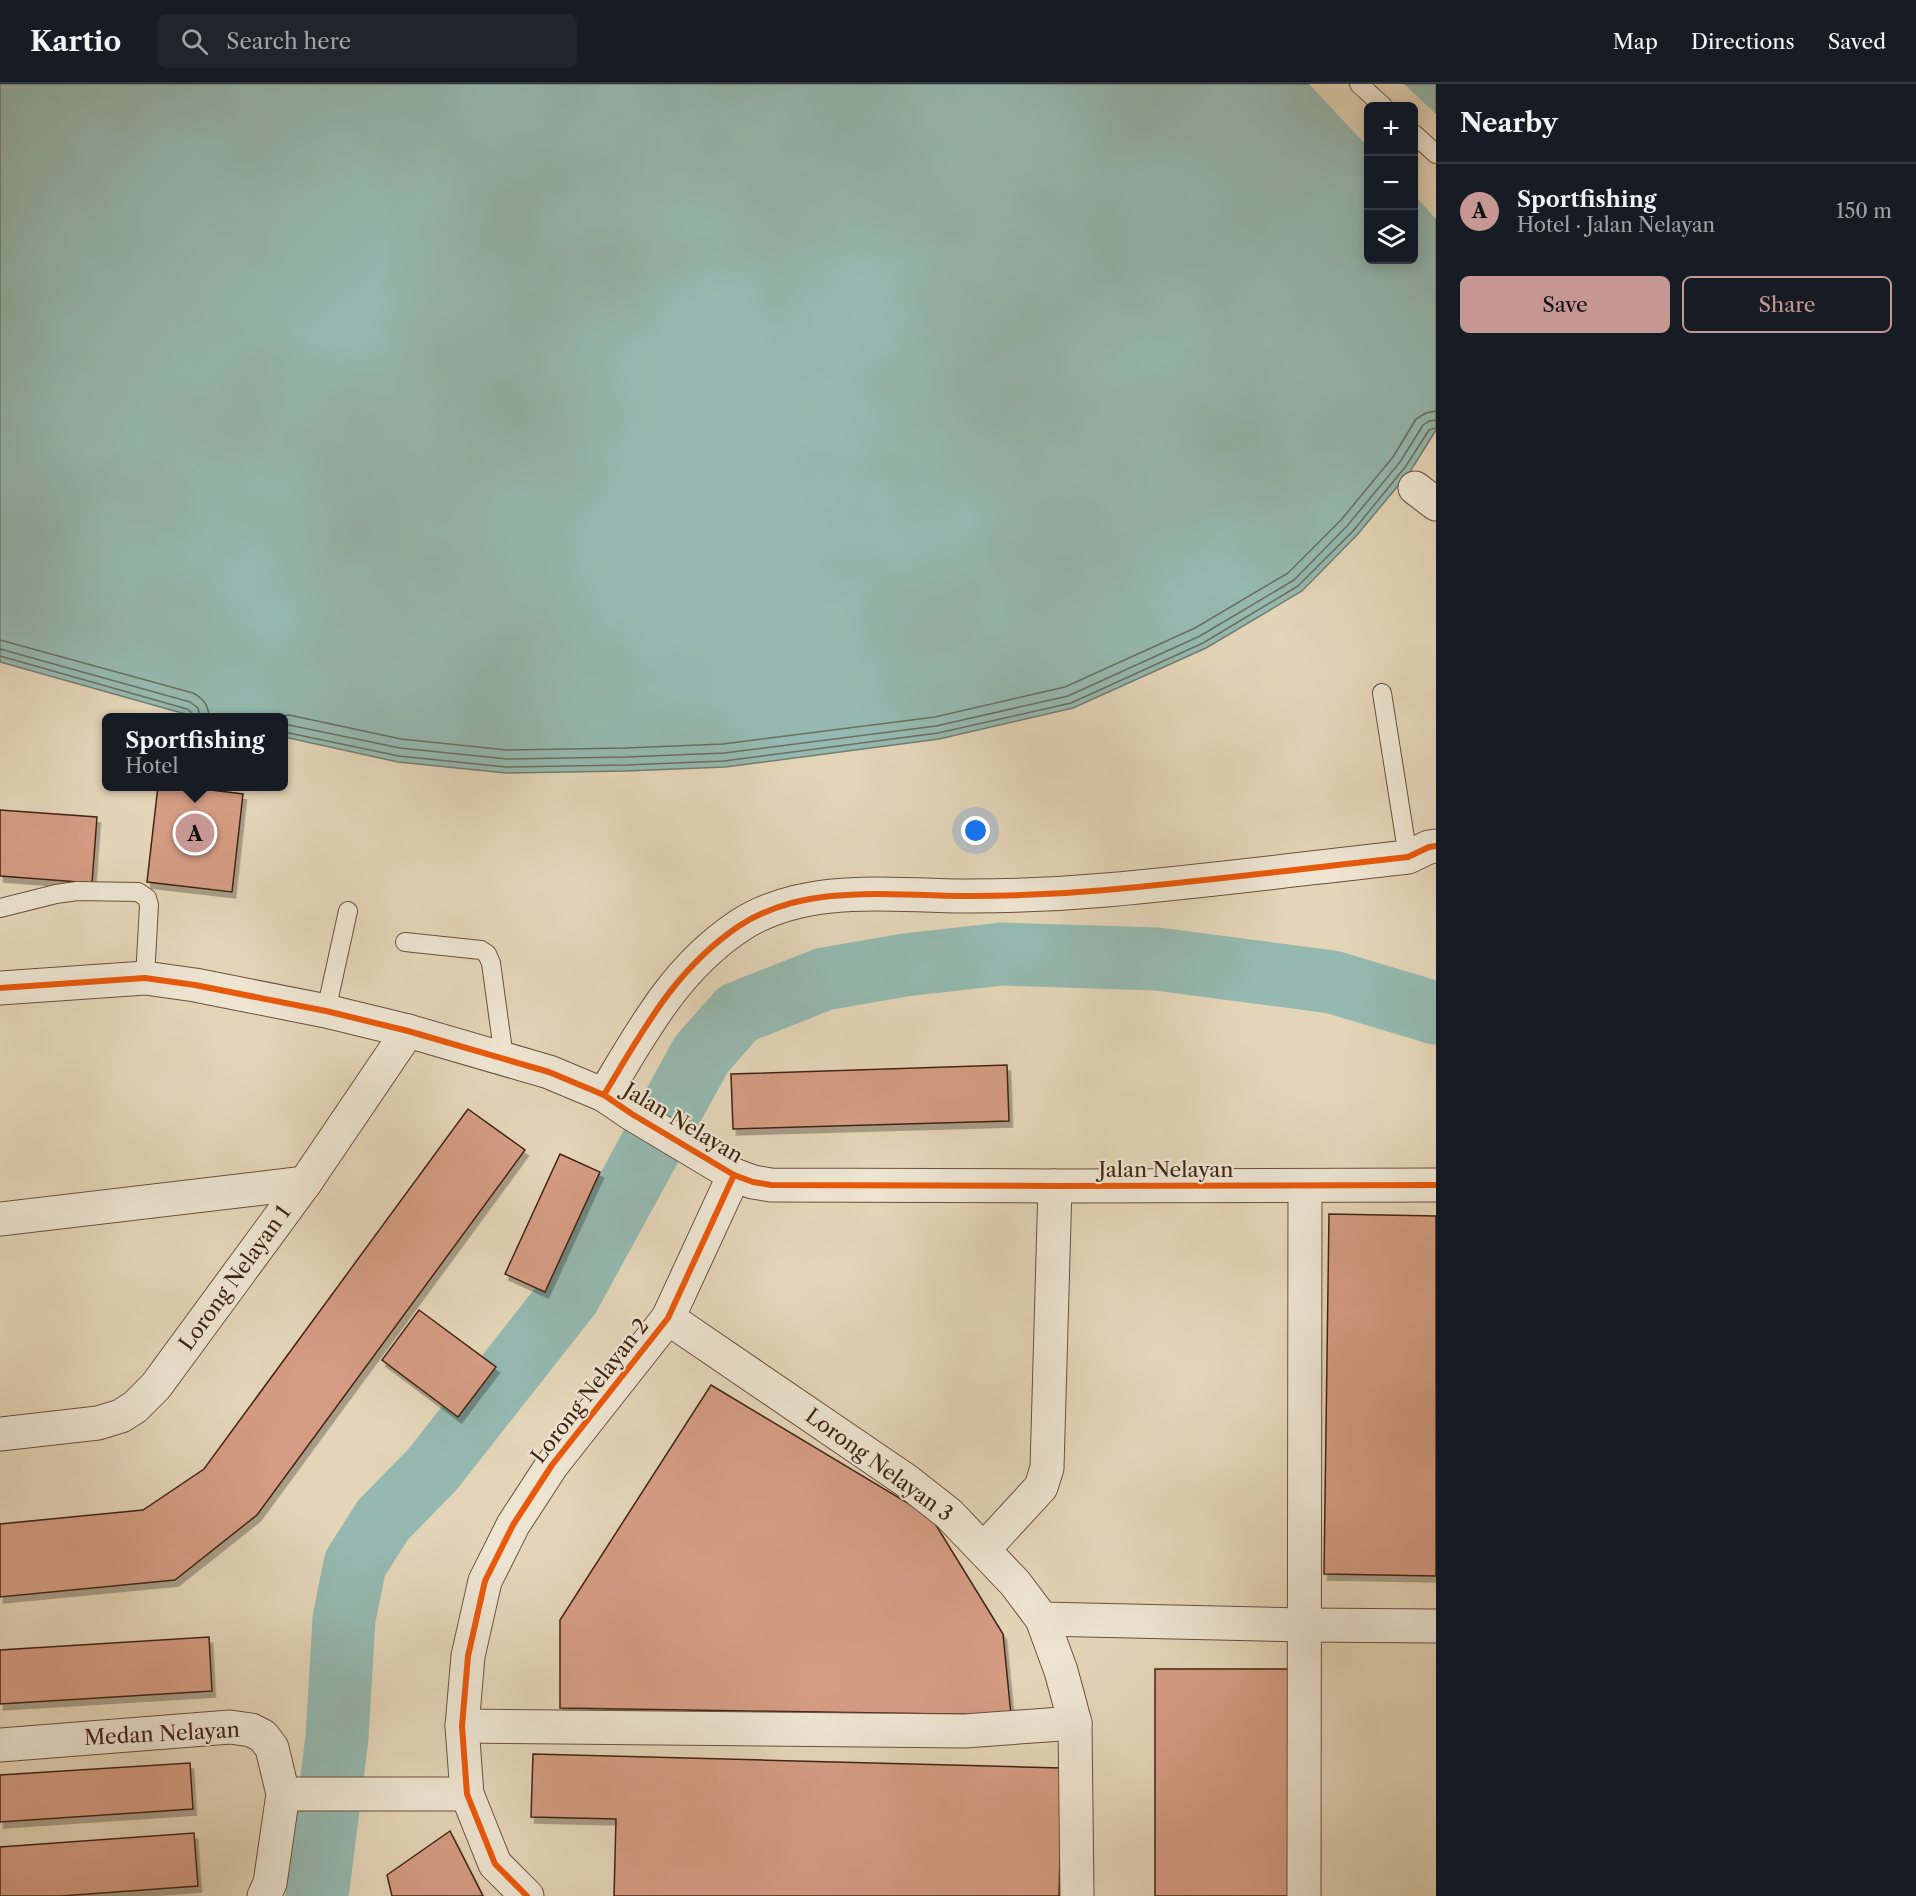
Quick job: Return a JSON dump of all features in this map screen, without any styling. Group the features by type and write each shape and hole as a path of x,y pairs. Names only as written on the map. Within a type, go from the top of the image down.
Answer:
{"street":[{"path":"604,1095 662,1000 689,969 740,926 776,908 809,899 855,894 1014,895 1106,890 1422,852"},
{"name":"Jalan Nelayan","path":"0,988 145,978 195,985 408,1030 549,1072 604,1095 734,1174 753,1182 771,1185 1436,1185"},
{"name":"Lorong Nelayan 1","path":"0,1434 98,1422 121,1416 135,1407 156,1386 304,1183 408,1030"},
{"name":"Lorong Nelayan 2","path":"527,1896 495,1864 467,1794 462,1726 468,1656 485,1581 513,1525 552,1465 668,1318 734,1174"},
{"path":"0,1219 304,1183"},
{"path":"984,1549 1041,1487 1047,1468 1055,1186"},
{"path":"1304,1896 1305,1186"},
{"name":"Lorong Nelayan 3","path":"668,1318 907,1481 950,1514 1015,1583 1042,1619 1061,1671 1076,1723 1077,1896"},
{"path":"1042,1619 1436,1626"},
{"path":"462,1726 965,1731 1076,1723"},
{"name":"Medan Nelayan","path":"0,1745 230,1727 251,1730 263,1736 297,1793 264,1896"},
{"path":"297,1793 467,1794"}],"lane":[{"path":"1359,84 1379,102"},
{"path":"1418,138 1436,154"},
{"path":"1382,693 1422,852"},
{"path":"0,908 78,891 138,892 147,898 149,905 145,978"},
{"path":"326,1011 348,911"},
{"path":"405,942 481,950 488,954 504,1058"}],"water":[{"path":"0,84 1436,84 1436,430 1411,470 1357,535 1302,591 1206,648 1073,708 939,739 725,767 506,773 398,762 288,738 288,713 182,713 0,662"}],"pier":[{"path":"1309,84 1404,84 1436,114 1436,219 1418,199 1418,102 1364,102 1364,143"}],"building":[{"path":"157,791 219,791 243,794 232,892 147,882"},
{"path":"0,810 97,817 92,883 0,876"},
{"path":"1007,1065 1009,1121 733,1129 731,1074"},
{"path":"468,1109 525,1150 257,1515 175,1580 0,1597 0,1524 143,1510 204,1469"},
{"path":"560,1154 600,1172 545,1292 505,1274"},
{"path":"1329,1214 1436,1216 1436,1576 1324,1574"},
{"path":"419,1310 496,1367 458,1417 382,1360"},
{"path":"711,1385 931,1517 1003,1634 1011,1715 560,1708 560,1620"},
{"path":"209,1637 212,1691 0,1704 0,1650"},
{"path":"1155,1669 1289,1669 1290,1896 1155,1896"},
{"path":"533,1754 1062,1768 1059,1896 614,1896 616,1819 531,1817"},
{"path":"190,1763 193,1809 0,1822 0,1775"},
{"path":"450,1831 483,1896 392,1896 387,1875"},
{"path":"194,1833 198,1886 61,1896 0,1896 0,1847"}],"waterway":[{"path":"317,1896 337,1738 344,1619 355,1564 383,1520 432,1470 569,1296 701,1055 738,1013 824,979 905,965 1002,954 1157,959 1332,982 1436,1013"}],"cycle path":[{"path":"604,1095 662,1002 696,961 739,926 765,912 793,903 851,894 1004,896 1106,890 1408,857 1436,846"},
{"path":"0,988 145,978 195,985 326,1011 408,1031 549,1072 604,1095 734,1175 753,1182 771,1185 1436,1185"},
{"path":"527,1896 495,1864 467,1794 462,1726 468,1656 485,1581 513,1525 552,1465 668,1318 734,1175"}],"place":[{"name":"Sportfishing","path":"195,833"}]}
